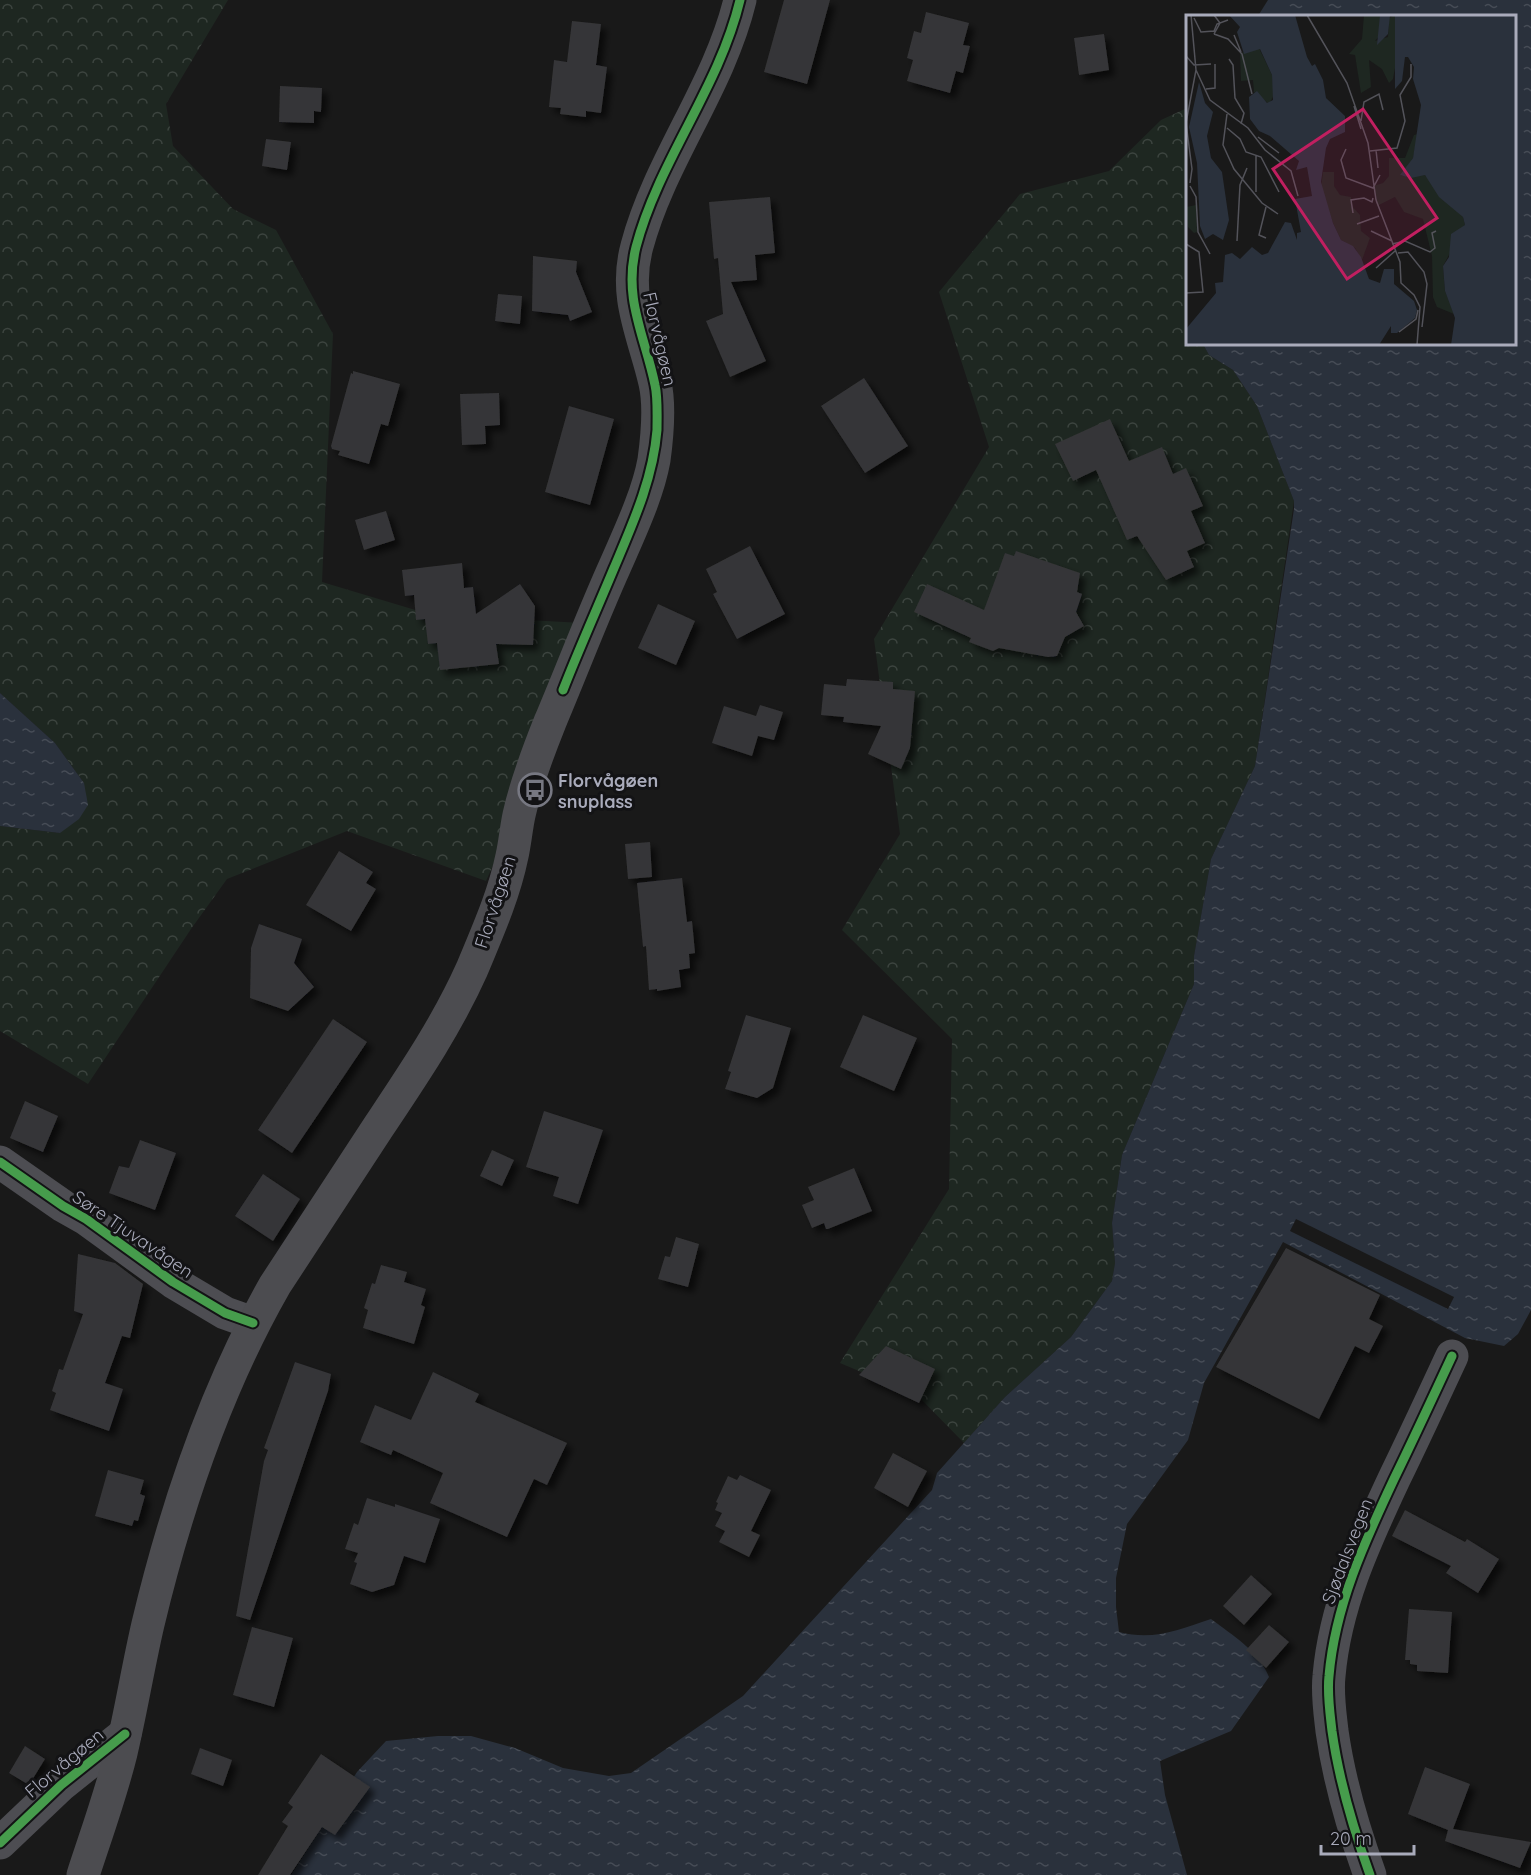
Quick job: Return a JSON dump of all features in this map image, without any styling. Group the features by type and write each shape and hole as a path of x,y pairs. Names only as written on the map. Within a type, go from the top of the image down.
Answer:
{"main road":[{"name":"Florvågøen","path":"83,1875 120,1755 148,1622 206,1429 253,1323 281,1276 428,1053 470,973 492,920 512,858 520,811 530,776 563,690 628,536 653,463 657,428 656,387 631,290 631,271 636,247 657,188 707,90 740,0"}],"street":[{"name":"Søre Tjuvavågen","path":"0,1162 63,1206 86,1219 173,1282 225,1313 253,1323"},
{"name":"Sjødalsvegen","path":"1370,1875 1352,1827 1334,1748 1328,1678 1335,1635 1349,1582 1365,1542 1452,1356"},
{"name":"Florvågøen","path":"0,1843 61,1785 125,1734"}],"green space":[{"path":"0,0 228,0 166,104 173,146 233,209 276,230 333,334 322,582 432,615 601,624 486,881 347,831 227,879 88,1084 0,1031 0,826 60,833 84,783 55,743 0,693"},
{"path":"1186,108 1186,345 1204,345 1209,355 1233,370 1257,406 1294,501 1255,766 1211,859 1194,956 1194,984 1122,1155 1112,1223 1115,1263 1112,1281 1071,1337 1005,1397 964,1443 918,1396 840,1363 949,1189 952,1039 842,930 900,834 874,639 989,447 939,292 1020,194 1109,171 1161,120"}],"water":[{"path":"1268,0 1531,0 1531,1310 1518,1334 1504,1346 1465,1338 1283,1242 1204,1383 1188,1440 1127,1524 1116,1578 1119,1632 1154,1635 1211,1619 1252,1651 1269,1677 1231,1731 1160,1761 1165,1795 1187,1875 291,1875 357,1772 386,1741 438,1736 471,1736 515,1748 563,1768 609,1776 631,1773 743,1696 932,1490 937,1473 1005,1397 1071,1337 1112,1281 1115,1263 1112,1223 1122,1155 1194,984 1194,956 1211,859 1255,766 1294,509 1294,501 1257,406 1233,370 1209,355 1204,345 1516,345 1516,15 1259,15"},
{"path":"0,693 55,743 84,783 88,805 79,819 60,833 0,826"}],"pier":[{"path":"1296,1219 1454,1297 1448,1309 1290,1231"}],"building":[{"path":"784,0 830,0 807,84 764,72"},
{"path":"926,12 969,23 963,45 970,46 963,73 956,71 950,93 907,81 913,60 907,58 914,31 921,33"},
{"path":"572,21 601,24 596,65 607,67 601,113 586,111 586,117 560,114 561,108 549,107 554,60 567,62"},
{"path":"1104,34 1109,70 1079,75 1074,38"},
{"path":"280,86 322,88 321,112 314,111 314,123 279,122"},
{"path":"266,139 291,142 287,170 262,166"},
{"path":"770,197 775,253 755,255 757,280 731,282 766,361 730,377 706,321 723,314 718,258 714,259 709,202"},
{"path":"533,256 577,261 576,272 592,312 570,321 568,315 532,311"},
{"path":"498,294 522,296 520,324 495,321"},
{"path":"353,371 400,384 388,426 381,424 369,464 338,455 340,451 332,449 331,446"},
{"path":"864,378 908,446 865,473 821,406"},
{"path":"499,393 500,425 485,426 486,444 462,445 460,394"},
{"path":"569,406 614,419 590,505 545,492"},
{"path":"1110,419 1129,461 1162,447 1173,474 1186,468 1203,506 1191,511 1205,543 1187,551 1194,567 1166,580 1137,536 1127,540 1096,470 1073,481 1055,444"},
{"path":"386,511 395,540 364,550 355,520"},
{"path":"750,546 785,614 737,639 713,594 717,592 706,569"},
{"path":"1016,551 1080,573 1077,592 1082,594 1076,612 1084,626 1065,637 1057,656 1048,657 999,648 993,651 969,642 971,638 914,612 927,584 984,610 1005,553 1014,556"},
{"path":"462,563 464,588 473,587 476,614 520,584 535,606 533,645 496,644 499,664 440,670 437,643 428,644 425,619 416,620 414,595 405,596 402,570"},
{"path":"658,604 695,621 676,665 638,648"},
{"path":"847,679 893,682 893,689 915,691 910,748 901,769 868,754 881,726 843,722 844,717 821,715 824,684 846,686"},
{"path":"760,705 783,712 774,740 758,736 752,756 712,743 724,706 756,716"},
{"path":"650,842 652,877 628,879 625,844"},
{"path":"339,851 373,872 366,883 376,889 351,931 306,905"},
{"path":"682,878 687,922 692,921 695,953 689,954 690,968 679,970 681,987 649,990 646,946 643,947 637,883"},
{"path":"259,924 302,939 294,963 314,987 288,1011 250,998 251,948"},
{"path":"746,1015 791,1028 773,1088 757,1098 725,1089 731,1072 728,1071"},
{"path":"863,1015 917,1038 894,1091 840,1067"},
{"path":"333,1019 367,1042 292,1153 258,1130"},
{"path":"25,1101 58,1116 43,1152 10,1138"},
{"path":"544,1111 603,1130 578,1204 553,1196 559,1177 526,1167"},
{"path":"140,1140 176,1153 155,1210 109,1193 119,1166 129,1168"},
{"path":"492,1150 514,1160 502,1186 480,1176"},
{"path":"854,1168 872,1211 828,1229 824,1223 812,1228 802,1205 814,1200 808,1187"},
{"path":"263,1174 300,1199 273,1241 235,1216"},
{"path":"676,1237 699,1244 688,1287 658,1279 665,1256 670,1257"},
{"path":"1286,1248 1380,1295 1369,1319 1383,1326 1369,1353 1355,1346 1319,1419 1216,1367"},
{"path":"78,1254 115,1263 143,1284 130,1338 122,1336 105,1383 123,1389 109,1431 50,1410 56,1393 52,1391 59,1369 63,1370 83,1314 74,1311"},
{"path":"381,1265 407,1272 404,1282 426,1289 421,1305 425,1307 414,1344 363,1328 368,1310 364,1308"},
{"path":"886,1346 935,1369 919,1403 859,1375"},
{"path":"295,1362 331,1374 328,1391 250,1620 236,1616 264,1461 268,1450 264,1448"},
{"path":"433,1372 479,1394 475,1402 567,1443 547,1485 534,1479 507,1537 430,1503 443,1473 393,1450 391,1455 360,1442 375,1405 411,1420"},
{"path":"893,1453 927,1471 908,1507 874,1488"},
{"path":"108,1470 144,1480 140,1494 145,1496 138,1521 134,1520 132,1526 95,1516"},
{"path":"740,1475 771,1490 751,1531 760,1535 749,1557 719,1542 725,1531 715,1526 722,1513 715,1510 718,1503 716,1502 728,1476 737,1480"},
{"path":"367,1498 395,1507 395,1504 440,1519 425,1563 404,1556 394,1585 372,1592 350,1584 358,1553 345,1549 354,1523 358,1525"},
{"path":"1405,1510 1465,1542 1467,1539 1499,1559 1478,1593 1446,1573 1451,1566 1392,1536"},
{"path":"1251,1575 1272,1594 1244,1625 1223,1606"},
{"path":"1409,1609 1452,1612 1448,1673 1417,1671 1417,1665 1410,1664 1410,1660 1405,1660"},
{"path":"1269,1625 1289,1642 1266,1668 1246,1650"},
{"path":"252,1627 293,1638 274,1707 233,1695"},
{"path":"25,1746 45,1759 29,1785 9,1773"},
{"path":"200,1748 232,1760 223,1786 191,1774"},
{"path":"321,1754 370,1787 335,1835 322,1827 290,1875 258,1875 288,1826 282,1822 293,1807 288,1803"},
{"path":"1425,1767 1470,1784 1453,1829 1531,1842 1520,1868 1445,1841 1448,1830 1408,1814"}],"cycle path":[{"path":"563,690 635,517 647,483 655,448 656,390 637,317 632,284 636,247 659,184 718,63 740,0"},
{"path":"0,1162 63,1206 86,1219 173,1282 225,1313 253,1323"},
{"path":"1370,1875 1338,1768 1328,1690 1332,1650 1352,1575 1452,1356"},
{"path":"0,1843 61,1785 125,1734"}],"place":[{"name":"Florvågøen snuplass","path":"535,790"}]}
